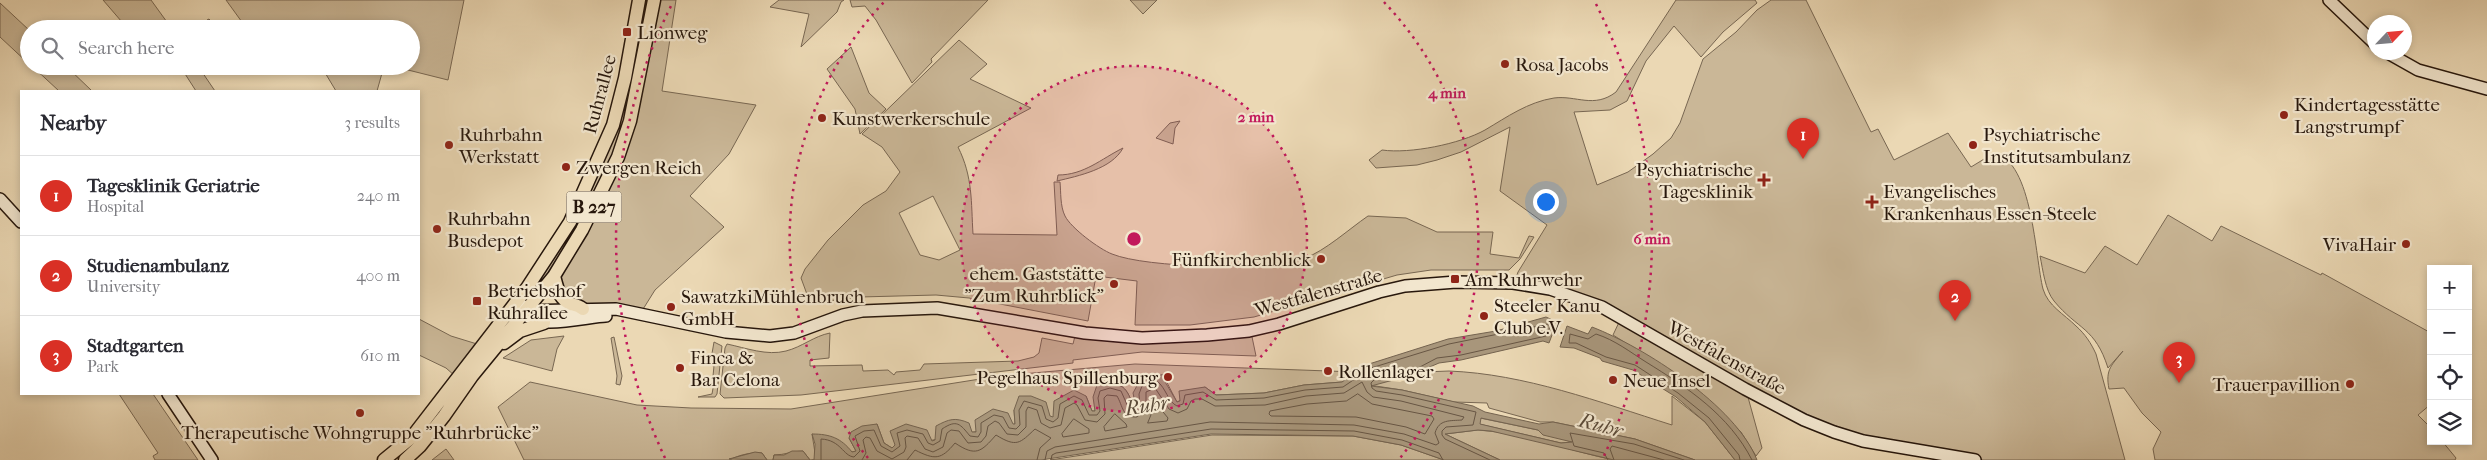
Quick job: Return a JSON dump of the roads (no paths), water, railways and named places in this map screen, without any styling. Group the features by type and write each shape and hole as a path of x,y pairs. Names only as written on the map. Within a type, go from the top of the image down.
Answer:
{"main road":[{"name":"Ruhrallee","path":"503,318 527,288 570,222 602,152 619,102 639,0"},
{"name":"Ruhrallee","path":"524,311 554,276 582,230 618,157 637,92 654,0"},
{"path":"2329,0 2367,36"},
{"path":"2400,60 2418,70 2487,89"},
{"path":"0,199 20,221"},
{"path":"554,276 558,292 564,300 583,309"},
{"name":"Westfalenstraße","path":"503,318 524,311 616,309 726,332 770,336 794,333 843,315 862,311 937,308 1085,333 1161,337 1249,330 1279,324 1379,292 1405,286 1456,282 1513,283 1550,289 1602,307 1745,389 1804,420 1834,432 1863,441 1975,460"},
{"path":"527,288 523,296 524,311 530,319 544,322"},
{"name":"B 227","path":"384,460 412,437 487,347 524,311"},
{"name":"Westfalenstraße","path":"544,322 640,314"},
{"name":"B 227","path":"487,347 503,318"},
{"path":"487,347 544,322"},
{"name":"B 227","path":"405,460 420,446 444,416 467,373"},
{"path":"169,395 214,458"}],"water":[{"name":"Ruhr","path":"1546,317 1557,322 1549,343 1543,341 1461,360 1439,363 1425,369 1423,372 1371,386 1402,390 1473,406 1485,412 1539,424 1553,422 1635,439 1695,460 1614,460 1491,431 1478,430 1445,434 1500,460 1444,460 1401,445 1353,436 1211,434 1041,460 814,460 815,444 812,434 835,438 844,443 852,452 856,451 849,438 851,432 862,426 877,424 884,443 892,448 895,445 890,431 906,424 927,430 932,441 935,440 936,426 952,420 969,423 972,432 976,432 975,420 993,409 1008,413 1013,424 1015,424 1014,410 1019,396 1031,396 1046,402 1050,416 1053,417 1054,401 1074,390 1086,396 1092,411 1095,411 1093,397 1097,385 1105,384 1121,386 1128,393 1133,406 1136,407 1133,393 1139,382 1164,374 1164,380 1177,402 1180,401 1179,391 1205,387 1216,395 1264,393 1304,385 1342,382 1369,364 1448,339 1496,331","holes":["1481,418 1538,430 1543,435 1572,442 1561,443 1480,424"]},
{"path":"1567,326 1588,334 1592,327 1613,336 1662,364 1709,399 1730,419 1746,440 1757,460 1735,460 1705,422 1676,397 1633,370 1602,361 1600,358 1574,348 1560,347"},
{"path":"792,451 803,451 810,460 773,460 774,455 784,455"},
{"path":"755,452 762,453 767,460 729,459"}],"place":[{"name":"Lionweg","path":"627,32"},
{"name":"Rosa Jacobs","path":"1505,64"},
{"name":"Kindertagesstätte Langstrumpf","path":"2284,115"},
{"name":"Kunstwerkerschule","path":"822,118"},
{"name":"Ruhrbahn Werkstatt","path":"449,145"},
{"name":"Psychiatrische Institutsambulanz","path":"1973,145"},
{"name":"Tagesklinik Geriatrie","path":"1803,159"},
{"name":"Zwergen Reich","path":"566,167"},
{"name":"Psychiatrische Tagesklinik","path":"1764,180"},
{"name":"Evangelisches Krankenhaus Essen-Steele","path":"1872,202"},
{"name":"Ruhrbahn Busdepot","path":"437,229"},
{"name":"VivaHair","path":"2406,244"},
{"name":"Fünfkirchenblick","path":"1321,259"},
{"name":"Am Ruhrwehr","path":"1455,279"},
{"name":"ehem. Gaststätte \"Zum Ruhrblick\"","path":"1114,284"},
{"name":"Betriebshof Ruhrallee","path":"477,301"},
{"name":"SawatzkiMühlenbruch GmbH","path":"671,307"},
{"name":"Steeler Kanu Club e.V.","path":"1484,316"},
{"name":"Studienambulanz","path":"1955,321"},
{"name":"Finca & Bar Celona","path":"680,368"},
{"name":"Rollenlager","path":"1328,371"},
{"name":"Pegelhaus Spillenburg","path":"1168,377"},
{"name":"Neue Insel","path":"1613,380"},
{"name":"Stadtgarten","path":"2179,383"},
{"name":"Trauerpavillion","path":"2350,384"},
{"name":"Therapeutische Wohngruppe \"Ruhrbrücke\"","path":"360,413"}]}
